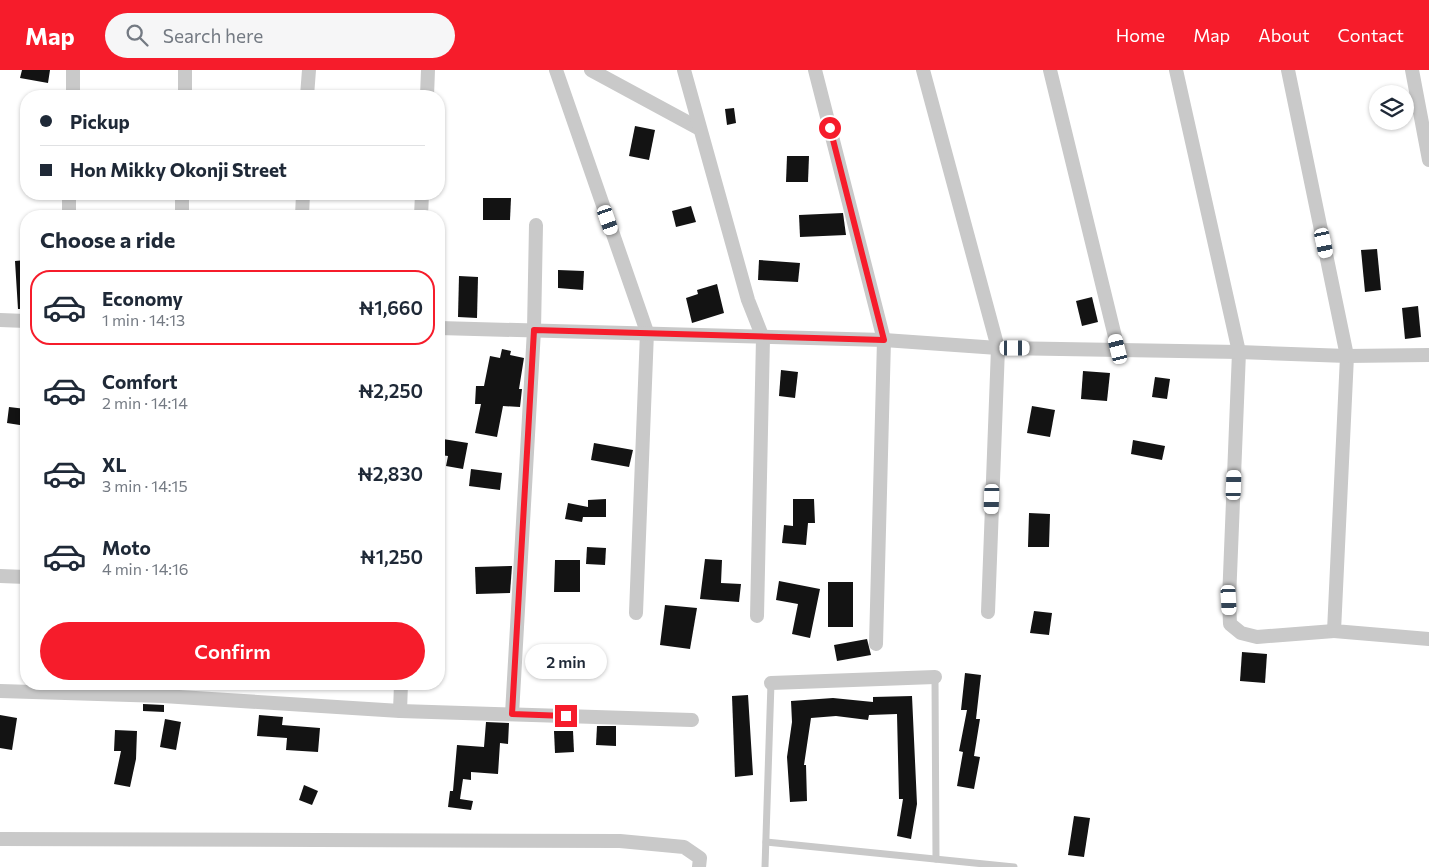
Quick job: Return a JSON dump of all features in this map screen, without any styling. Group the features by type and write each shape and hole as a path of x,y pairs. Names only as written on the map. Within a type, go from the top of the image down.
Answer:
{"street":[{"path":"73,90 74,70"},
{"path":"185,90 186,70"},
{"path":"307,90 308,70"},
{"path":"427,90 428,70"},
{"path":"556,70 647,332 636,613"},
{"path":"591,70 700,129"},
{"path":"684,70 748,300 763,338 757,616"},
{"path":"815,70 884,340 876,644"},
{"path":"922,70 998,348 988,612"},
{"path":"1050,70 1118,349"},
{"path":"1176,70 1239,352 1229,600 1230,624 1241,633 1257,637 1334,631 1429,639"},
{"path":"1288,70 1347,356 1334,631"},
{"path":"1412,70 1429,160"},
{"path":"512,714 534,330 536,225"},
{"path":"0,320 20,321"},
{"path":"445,328 647,332 763,338 884,340 998,348 1118,349 1347,356 1429,355"},
{"path":"0,576 20,577"},
{"path":"771,683 935,677"},
{"path":"0,691 164,690 400,711 692,720"},
{"path":"400,711 401,690"},
{"path":"0,839 620,842 684,847 700,858 699,867"}],"lane":[{"path":"935,677 936,859"},
{"path":"765,867 771,683"},
{"path":"766,842 1014,867"}],"building":[{"path":"22,70 50,70 48,83 20,78"},
{"path":"734,108 736,123 727,125 725,109"},
{"path":"635,126 655,130 649,160 629,156"},
{"path":"787,156 809,156 808,182 786,182"},
{"path":"483,198 511,198 510,220 483,220"},
{"path":"691,206 696,222 676,227 672,211"},
{"path":"843,213 846,235 800,237 799,215"},
{"path":"1377,249 1381,290 1365,292 1361,250"},
{"path":"759,260 800,263 798,282 758,280"},
{"path":"15,261 20,261 20,309 18,309"},
{"path":"558,270 584,271 583,290 558,288"},
{"path":"459,276 478,277 477,318 458,317"},
{"path":"717,284 724,313 692,323 686,298 698,294 697,290"},
{"path":"1092,297 1098,322 1082,326 1076,301"},
{"path":"1418,306 1421,337 1405,339 1402,308"},
{"path":"502,349 511,351 510,355 524,358 519,389 522,389 520,407 503,406 497,437 475,433 481,404 475,404 476,386 484,386 490,356 500,358"},
{"path":"781,370 798,372 795,398 779,396"},
{"path":"1083,371 1110,373 1107,401 1081,399"},
{"path":"1155,377 1170,379 1167,399 1152,397"},
{"path":"1032,406 1055,410 1050,437 1027,433"},
{"path":"9,407 20,408 20,425 7,423"},
{"path":"445,439 468,443 463,469 446,466 448,456 445,456"},
{"path":"1133,440 1165,446 1162,460 1131,454"},
{"path":"594,443 633,450 629,467 591,460"},
{"path":"471,469 502,473 500,490 469,486"},
{"path":"606,499 606,517 583,517 582,522 565,519 568,503 588,507 588,500"},
{"path":"793,499 814,499 815,523 808,523 806,545 782,543 784,525 793,526"},
{"path":"1029,513 1050,514 1049,547 1028,547"},
{"path":"587,547 606,548 605,565 586,564"},
{"path":"705,559 722,560 721,583 741,584 739,602 700,599"},
{"path":"555,560 580,560 580,592 554,592"},
{"path":"512,566 510,593 476,594 475,567"},
{"path":"779,581 820,589 810,638 792,634 798,604 776,600"},
{"path":"828,582 853,582 853,627 828,627"},
{"path":"665,605 697,608 690,649 660,645"},
{"path":"1034,611 1052,613 1049,635 1030,633"},
{"path":"867,639 871,655 837,661 834,645"},
{"path":"1242,652 1267,654 1265,683 1240,681"},
{"path":"965,673 981,675 976,719 980,719 974,756 980,757 974,789 957,786 963,752 959,751 967,710 961,710"},
{"path":"748,695 753,775 735,777 732,696"},
{"path":"912,696 917,804 911,839 897,836 903,799 899,799 897,714 869,715 868,720 836,716 811,718 804,765 806,765 807,801 790,802 787,757 792,722 791,701 833,698 873,702 873,697"},
{"path":"143,704 164,705 164,712 143,711"},
{"path":"0,715 17,718 12,750 0,748"},
{"path":"259,715 283,717 282,725 320,728 318,752 286,750 287,738 257,736"},
{"path":"165,719 181,722 176,750 160,747"},
{"path":"486,722 509,723 508,744 500,743 498,774 471,772 471,780 463,779 460,799 473,801 471,810 448,807 450,791 453,791 457,745 484,747"},
{"path":"597,726 616,726 616,746 596,745"},
{"path":"115,730 137,731 136,759 130,787 114,784 121,751 114,751"},
{"path":"554,731 573,731 574,752 555,753"},
{"path":"304,785 318,791 312,805 299,800"},
{"path":"1074,816 1090,818 1084,857 1068,855"}],"route":[{"path":"566,716 512,714 534,330 884,340 830,128"}]}
